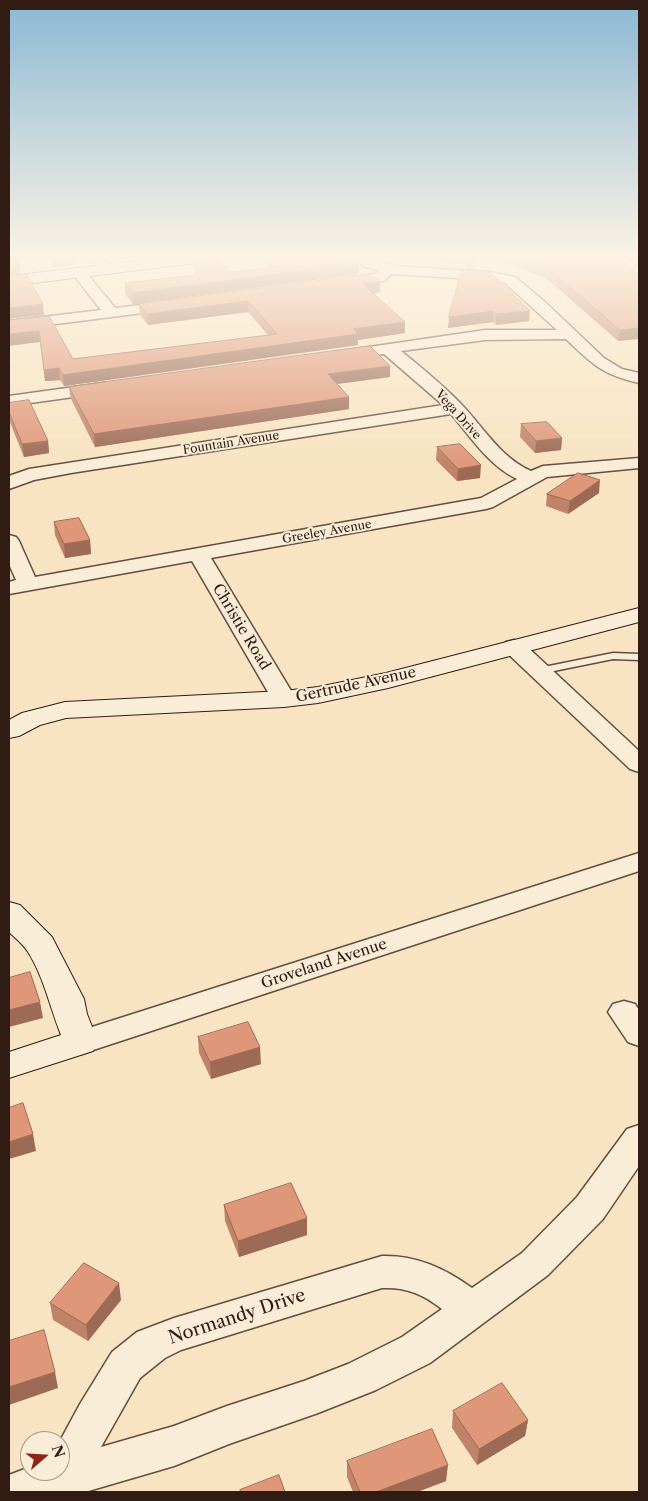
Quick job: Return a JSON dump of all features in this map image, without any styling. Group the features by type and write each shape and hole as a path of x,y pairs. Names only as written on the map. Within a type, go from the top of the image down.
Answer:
{"street":[{"path":"564,328 598,361 616,372 639,378"},
{"path":"329,356 484,335 571,334"},
{"name":"Vega Drive","path":"388,348 447,400 501,462 516,473 530,478"},
{"path":"9,401 116,386"},
{"name":"Fountain Avenue","path":"9,483 29,475 71,467 454,408"},
{"name":"Greeley Avenue","path":"18,586 486,503 543,472 639,463"},
{"path":"9,540 18,586"},
{"name":"Christie Road","path":"199,555 284,699"},
{"name":"Gertrude Avenue","path":"9,730 31,719 65,710 284,699 357,688 639,615"},
{"path":"514,647 639,764"},
{"name":"Groveland Avenue","path":"9,1066 639,862"},
{"path":"9,913 41,945 67,999 70,1014 81,1042"},
{"path":"70,1476 174,1446 227,1425 304,1400 362,1377 416,1350 536,1264 572,1229 590,1208 639,1139"},
{"name":"Normandy Drive","path":"70,1464 94,1418 126,1366 151,1345 174,1335 382,1272 395,1270 410,1272 434,1283 470,1310"},
{"path":"18,1492 53,1481"}],"lane":[{"path":"539,670 612,656 639,657"}],"building":[{"path":"9,328 56,328 73,359 277,334 272,328 360,328 353,329 358,334 63,375 59,368 44,370 39,331 9,334"},
{"path":"618,328 639,328 620,330"},
{"path":"370,346 390,366 328,374 349,397 94,434 69,387"},
{"path":"29,400 48,441 22,444 9,412 9,403"},
{"path":"547,422 562,438 536,441 521,424"},
{"path":"460,444 481,465 458,469 437,447"},
{"path":"578,473 600,480 570,501 547,494"},
{"path":"79,518 90,540 64,544 54,522"},
{"path":"30,972 40,1002 9,1010 9,978"},
{"path":"248,1022 260,1047 210,1062 198,1037"},
{"path":"23,1103 33,1134 9,1142 9,1108"},
{"path":"291,1183 307,1218 238,1241 224,1205"},
{"path":"84,1263 119,1283 86,1325 50,1303"},
{"path":"44,1330 55,1372 9,1387 9,1341"},
{"path":"502,1383 528,1420 479,1449 453,1411"},
{"path":"432,1429 448,1465 376,1492 360,1492 347,1461"},
{"path":"279,1475 285,1492 241,1492 240,1490"}]}
